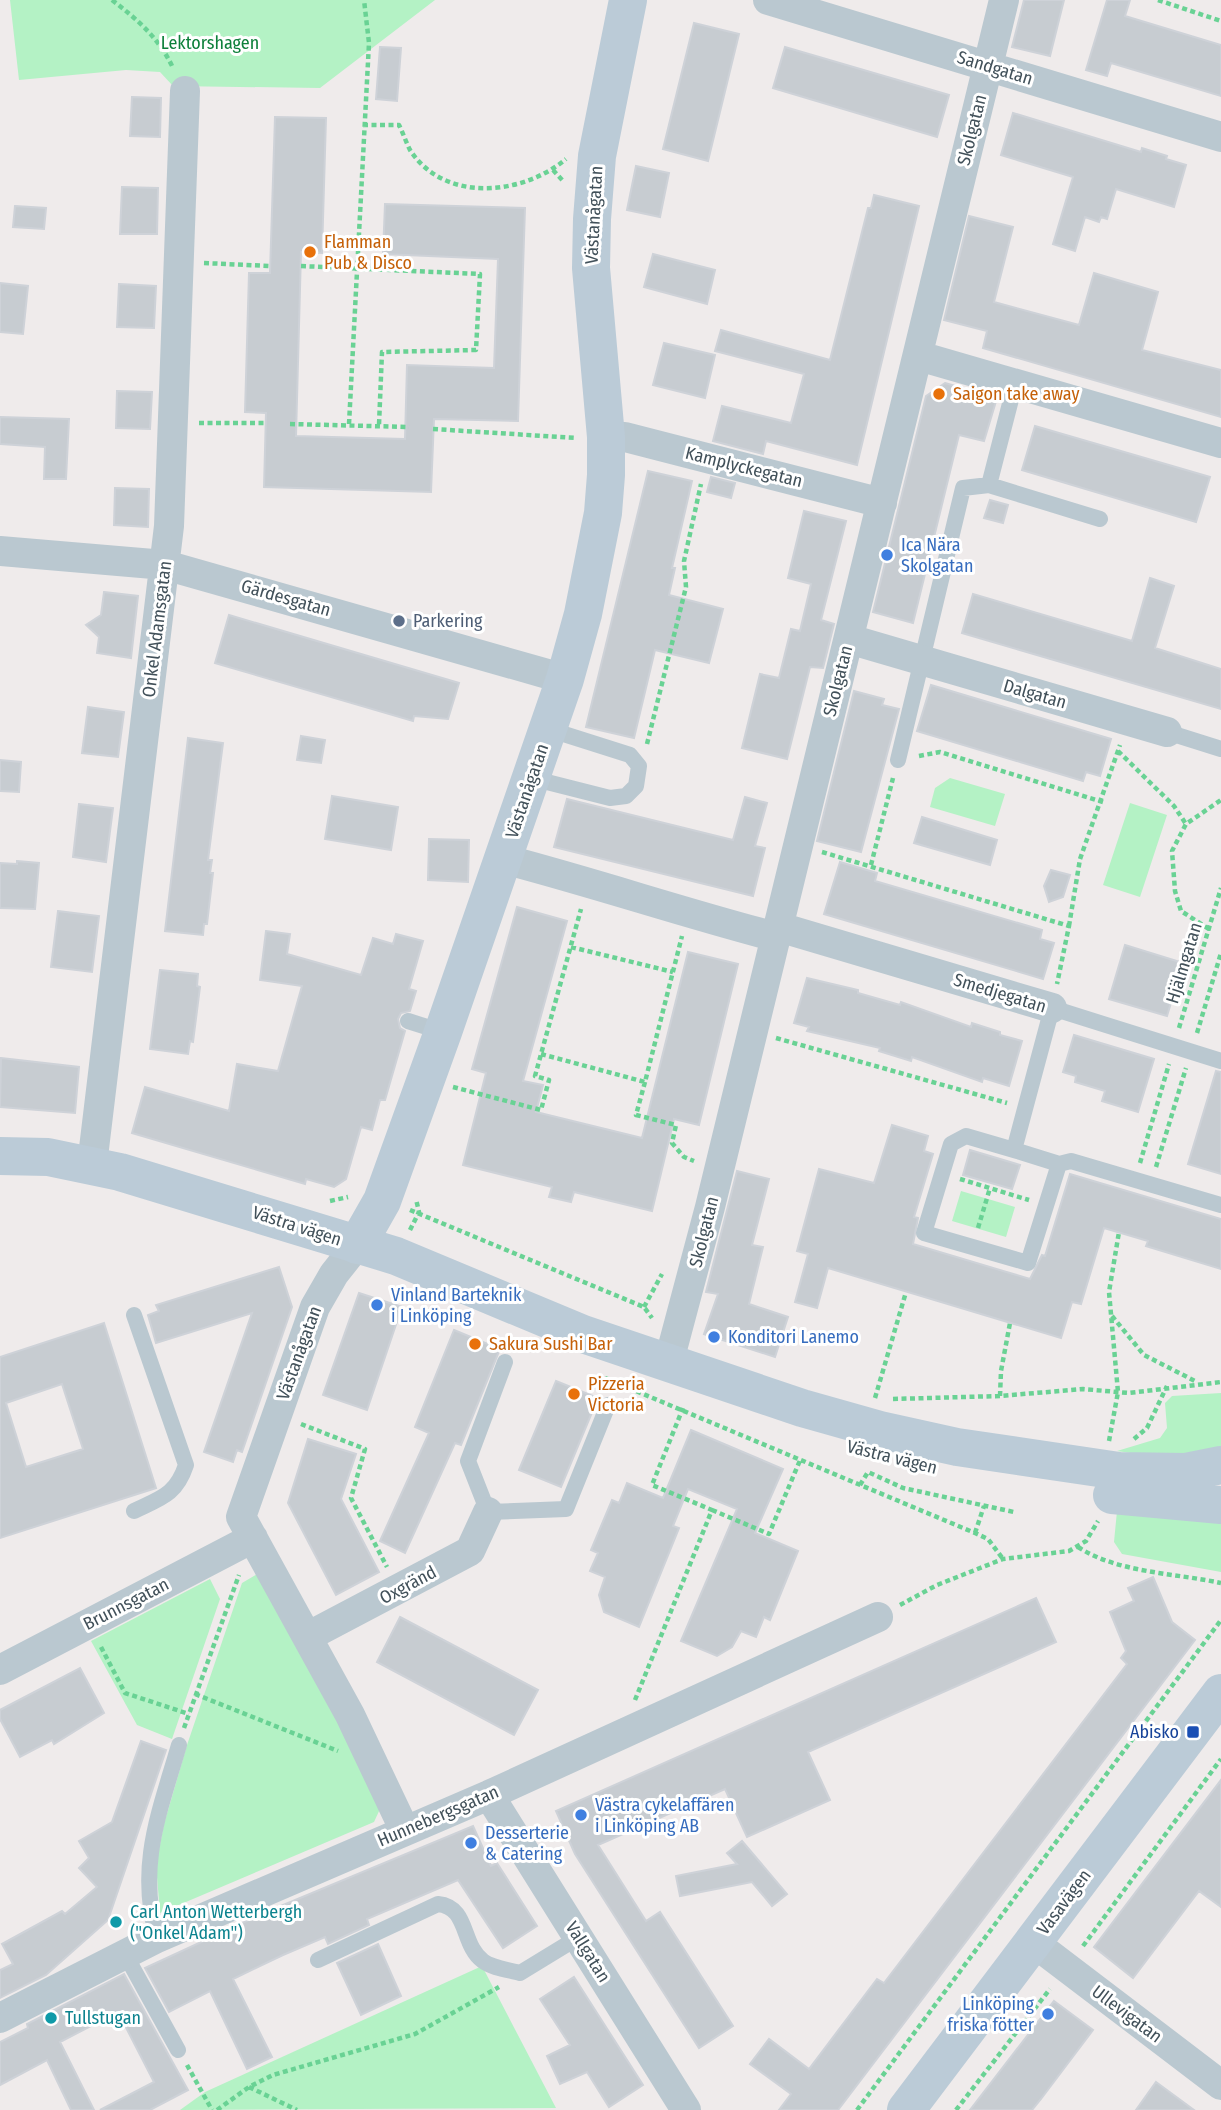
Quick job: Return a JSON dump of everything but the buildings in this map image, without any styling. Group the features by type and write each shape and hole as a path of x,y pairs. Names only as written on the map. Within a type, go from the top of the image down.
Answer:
{"main road":[{"name":"Västanågatan","path":"357,1245 382,1201 425,1027 503,859 565,679 583,614 604,504 606,437 593,291 592,219 604,109 628,0"},
{"name":"Västra vägen","path":"0,1156 48,1157 92,1165 396,1256 583,1334 661,1375 795,1429 873,1454 978,1477 1046,1488 1221,1505"},
{"name":"Västra vägen","path":"583,1334 673,1348 802,1408 957,1447 1119,1471 1186,1472 1221,1465"},
{"name":"Vasavägen","path":"906,2110 1221,1693"}],"street":[{"name":"Sandgatan","path":"768,0 1221,136"},
{"name":"Skolgatan","path":"673,1348 778,932 1004,0"},
{"name":"Onkel Adamsgatan","path":"92,1165 165,565 174,423 184,91"},
{"path":"919,356 1221,443"},
{"name":"Kamplyckegatan","path":"606,437 625,437 882,503"},
{"name":"Gärdesgatan","path":"0,551 165,565 565,679"},
{"name":"Dalgatan","path":"849,639 1167,733"},
{"name":"Smedjegatan","path":"503,859 588,881 676,911 778,932 1052,1008"},
{"name":"Västanågatan","path":"253,1538 241,1517 277,1414 315,1307 334,1274 357,1245"},
{"name":"Oxgränd","path":"307,1637 470,1551 488,1512"},
{"path":"253,1538 375,1766 405,1831"},
{"name":"Brunnsgatan","path":"0,1670 253,1538"},
{"name":"Hunnebergsgatan","path":"0,2018 157,1938 489,1795 878,1617"},
{"name":"Vallgatan","path":"489,1795 687,2110"},
{"name":"Ullevigatan","path":"1033,1942 1221,2085"}],"lane":[{"path":"989,485 1015,384"},
{"path":"898,760 963,488 989,485 1100,519"},
{"path":"531,778 618,798 632,792 640,772 635,760 621,750 548,729"},
{"name":"Dalgatan","path":"1167,733 1221,749"},
{"path":"1014,1150 1052,1008"},
{"name":"Smedjegatan","path":"1052,1008 1221,1061"},
{"path":"1059,1164 1028,1263 924,1233 951,1144 966,1136 1059,1164 1071,1161 1221,1205"},
{"path":"134,1315 186,1465 180,1483 166,1496 134,1511"},
{"path":"505,1363 468,1461 488,1512 566,1509 608,1405"},
{"path":"157,1938 147,1890 147,1865 179,1745"},
{"path":"318,1960 438,1904 448,1905 456,1912 468,1942 483,1962 520,1973 579,1937"},
{"path":"125,1954 178,2050"}],"path":[{"path":"112,0 144,24 163,47 184,91"},
{"path":"349,424 369,43 364,0"},
{"path":"1158,0 1221,21"},
{"path":"363,125 399,125 411,151 425,165 452,184 477,189 532,181 567,158"},
{"path":"180,262 270,266"},
{"path":"301,266 480,274 476,350 382,352 379,425"},
{"path":"174,423 265,424"},
{"path":"290,424 409,427"},
{"path":"433,429 588,439 606,437"},
{"path":"640,772 687,587 684,561 707,457"},
{"path":"1052,1008 1080,859 1103,802 1128,721"},
{"path":"1118,751 1174,806 1186,824"},
{"path":"871,865 898,760 940,752 1103,802"},
{"path":"1209,929 1181,911 1175,891 1172,851 1186,824 1221,800"},
{"path":"798,845 1069,926"},
{"path":"470,1093 541,1110 549,1080 535,1076 588,881"},
{"name":"Hjälmgatan","path":"1135,1179 1221,888"},
{"path":"672,1143 676,1125 636,1115 679,945"},
{"path":"571,947 673,972"},
{"path":"753,1032 1025,1108"},
{"path":"541,1054 645,1082"},
{"path":"942,1174 1046,1205"},
{"path":"972,1247 990,1188"},
{"path":"325,1201 341,1201 354,1194 419,1212 644,1307 673,1348"},
{"path":"1109,1444 1118,1392 1110,1270 1119,1232"},
{"path":"876,1398 906,1292"},
{"path":"1112,1316 1144,1355 1199,1383"},
{"path":"1000,1396 1001,1371 1010,1323"},
{"path":"866,1398 1000,1396 1083,1389 1118,1392 1221,1382"},
{"path":"1136,1438 1147,1428 1167,1386"},
{"path":"684,1408 652,1485 769,1534 801,1458"},
{"path":"277,1414 365,1449 351,1498 399,1590"},
{"path":"708,1418 988,1539 1003,1559"},
{"path":"860,1485 867,1472 903,1488 1014,1512"},
{"path":"975,1533 984,1506"},
{"path":"630,1711 712,1510"},
{"path":"878,1617 937,1585 1003,1559 1069,1551 1078,1547 1092,1533 1100,1510"},
{"path":"179,1745 195,1694 253,1538"},
{"path":"1078,1547 1096,1558 1115,1563 1221,1583"},
{"path":"857,2110 1221,1620"},
{"path":"88,1623 125,1693 189,1714"},
{"path":"195,1694 375,1766"},
{"path":"956,2110 1066,1968 1221,1759"},
{"path":"178,2050 214,2110 273,2075 415,2034 478,2001 520,1973"},
{"path":"249,2087 297,2110"}],"green space":[{"name":"Lektorshagen","path":"10,0 435,0 320,88 173,86 160,72 126,70 19,80"},
{"path":"950,778 1005,794 995,826 930,807 935,788"},
{"path":"1130,803 1167,815 1140,897 1103,885"},
{"path":"961,1191 1015,1207 1006,1237 952,1221"},
{"path":"1221,1393 1221,1454 1178,1460 1117,1451 1160,1438 1167,1428 1165,1403 1172,1396"},
{"path":"1117,1511 1221,1520 1221,1572 1122,1554 1114,1542"},
{"path":"259,1573 338,1716 380,1809 374,1822 160,1913 156,1865 164,1824 187,1745 242,1583"},
{"path":"210,1579 220,1599 172,1739 137,1725 91,1641"},
{"path":"482,1966 556,2108 180,2110 205,2092"}],"place":[{"name":"Flamman Pub & Disco","path":"310,252"},
{"name":"Saigon take away","path":"939,394"},
{"name":"Ica Nära Skolgatan","path":"887,555"},
{"name":"Parkering","path":"399,621"},
{"name":"Vinland Barteknik i Linköping","path":"377,1305"},
{"name":"Konditori Lanemo","path":"714,1337"},
{"name":"Sakura Sushi Bar","path":"475,1344"},
{"name":"Pizzeria Victoria","path":"574,1394"},
{"name":"Abisko","path":"1193,1732"},
{"name":"Västra cykelaffären i Linköping AB","path":"581,1815"},
{"name":"Desserterie & Catering","path":"471,1843"},
{"name":"Carl Anton Wetterbergh (\"Onkel Adam\")","path":"116,1922"},
{"name":"Linköping friska fötter","path":"1048,2014"},
{"name":"Tullstugan","path":"51,2018"}]}
